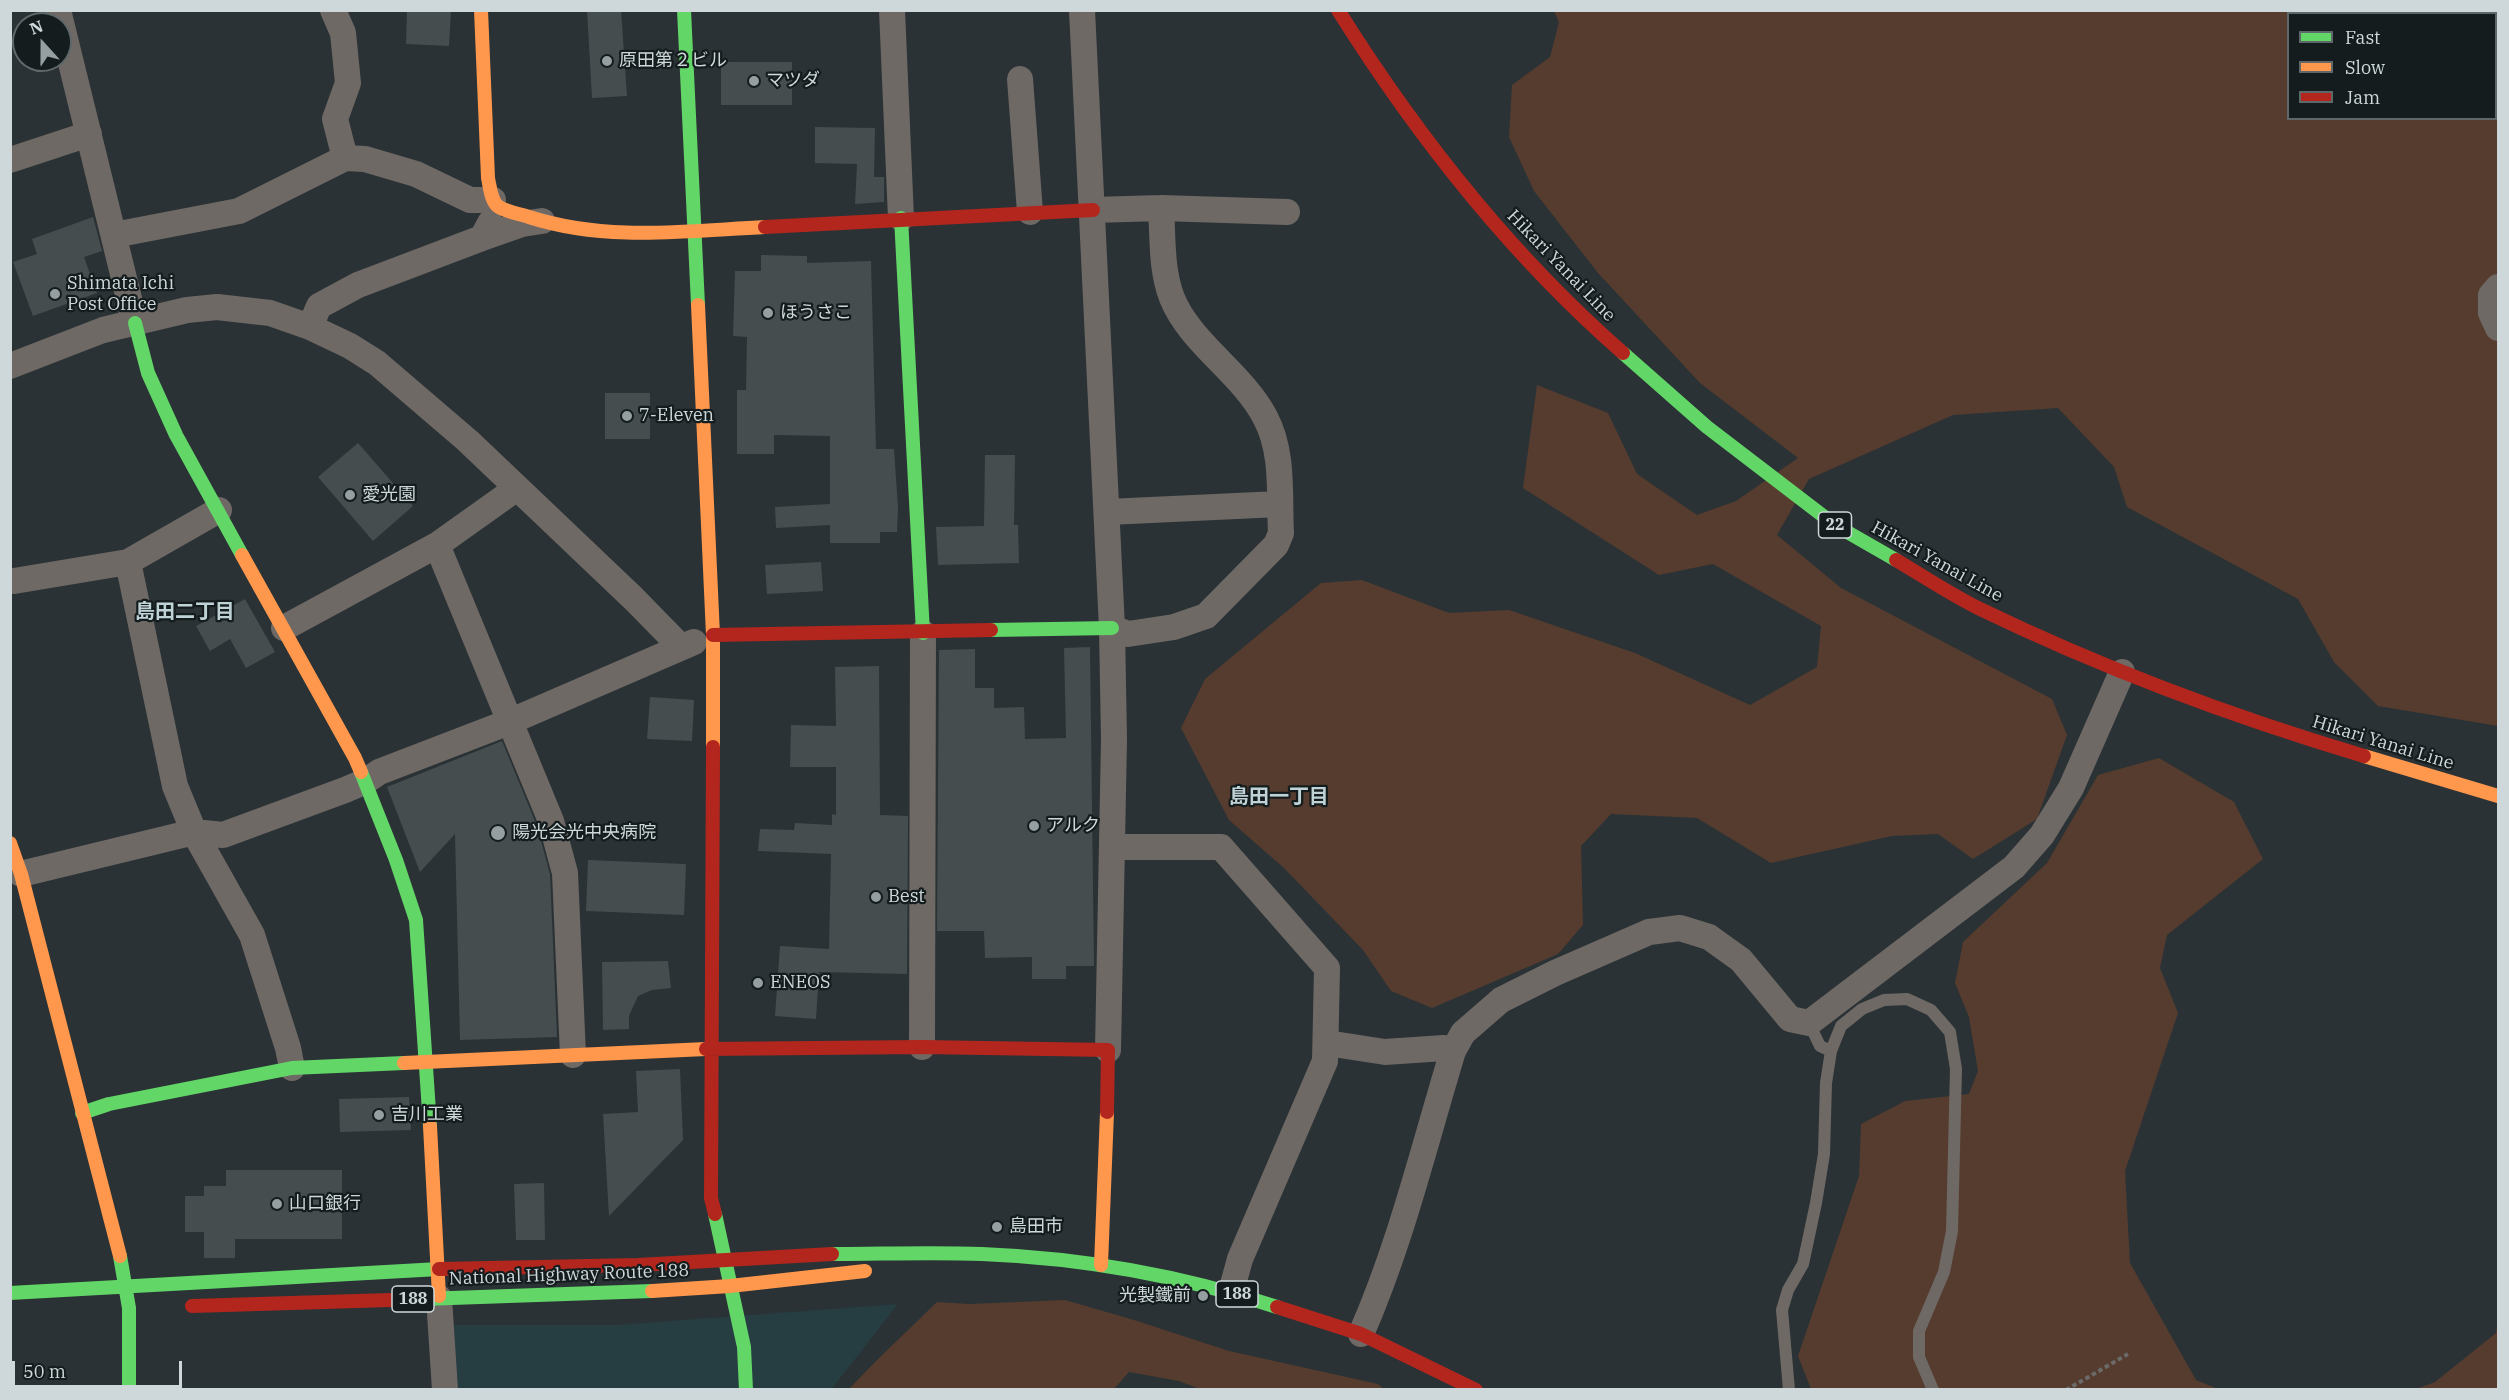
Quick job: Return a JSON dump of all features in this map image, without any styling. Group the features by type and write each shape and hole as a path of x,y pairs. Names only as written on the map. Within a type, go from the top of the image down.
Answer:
{"main road":[{"path":"481,10 488,178 495,203 542,221 593,232 647,233 901,218 1093,210"},
{"path":"684,10 713,636 711,1198 744,1347 746,1389"},
{"name":"Hikari Yanai Line","path":"1338,10 1380,77 1484,212 1583,318 1707,427 1845,531 1977,608 2122,672 2320,743 2499,796"},
{"path":"901,218 923,633"},
{"path":"135,323 148,373 176,435 366,781 416,920 439,1298"},
{"path":"713,636 1112,627"},
{"path":"10,843 21,874 122,1262 129,1308 129,1389"},
{"path":"82,1113 109,1104 292,1068 710,1049 922,1047 1108,1050 1104,1230 1101,1265"},
{"name":"National Highway Route 188","path":"10,1293 439,1269 638,1265 809,1254 983,1254 1101,1265 1231,1292 1360,1334 1476,1389"},
{"name":"National Highway Route 188","path":"177,1306 643,1292 730,1286 983,1254"}],"street":[{"path":"58,10 135,323"},
{"path":"333,10 343,33 348,83 335,119 345,158"},
{"path":"892,10 901,218"},
{"path":"1082,10 1112,627 1114,739 1108,1050"},
{"path":"1020,79 1030,212"},
{"path":"10,159 89,134"},
{"path":"114,235 239,211 345,158 365,159 416,174 470,200 495,203 482,238"},
{"path":"1093,210 1161,208 1287,213"},
{"path":"1112,627 1128,634 1174,627 1206,616 1276,545 1281,534 1277,446 1265,416 1241,382 1189,326 1172,299 1164,264 1161,208"},
{"path":"310,327 319,306 358,285 522,224 542,221"},
{"path":"2499,287 2491,295 2491,314 2499,328"},
{"path":"10,366 103,330 187,310 217,307 270,313 310,327 351,346 377,363 468,441 681,647"},
{"path":"284,628 437,545 517,488"},
{"path":"1108,512 1279,504"},
{"path":"15,581 128,562 219,510"},
{"path":"437,545 551,821 565,873 573,1055"},
{"path":"128,562 175,786 194,832 252,935 288,1048 292,1068"},
{"path":"922,1047 923,633"},
{"path":"21,874 194,832 223,835 366,781 379,772 509,722 681,647 713,636"},
{"path":"1360,1334 1372,1309 1409,1202 1453,1051 1463,1033 1501,1000 1555,973 1649,932 1680,928 1709,937 1741,960 1790,1019 1809,1023 2014,867 2042,835 2071,788 2122,672"},
{"path":"1112,847 1221,847 1327,968 1325,1061 1240,1259 1231,1292"},
{"path":"1327,1042 1385,1052 1444,1048 1453,1051"},
{"path":"439,1298 445,1389"}],"lane":[{"path":"1790,1389 1782,1310 1788,1290 1803,1264 1816,1203 1824,1154 1826,1083 1831,1051 1841,1026 1862,1009 1884,1000 1907,999 1931,1010 1950,1032 1956,1069 1952,1231 1944,1272 1919,1331 1919,1357 1933,1389"},
{"path":"1809,1023 1820,1047 1831,1051"}],"path":[{"path":"2066,1389 2128,1354"}],"shaded area":[{"path":"1554,11 2498,11 2498,726 2378,706 2334,662 2298,599 2127,507 2114,467 2058,408 1953,415 1809,479 1777,535 1841,588 2052,699 2067,735 2037,819 1973,859 1938,834 1892,836 1771,863 1697,818 1611,814 1581,846 1583,925 1558,954 1432,1008 1391,991 1363,950 1284,868 1229,820 1181,728 1205,679 1321,583 1362,580 1449,613 1509,610 1635,653 1750,705 1817,667 1821,626 1713,564 1659,575 1523,488 1537,385 1608,413 1637,474 1697,515 1736,501 1798,458 1700,383 1598,273 1534,191 1509,137 1512,85 1550,57 1559,22"},
{"path":"2159,758 2234,802 2263,859 2167,935 2160,968 2178,1013 2125,1171 2130,1263 2196,1380 2218,1389 1811,1389 1798,1356 1859,1176 1861,1124 1905,1101 1969,1094 1978,1071 1969,1017 1955,983 1963,942 2047,863 2098,775"},
{"path":"1065,1300 1229,1351 1378,1384 1384,1389 1200,1389 1179,1381 1129,1372 1114,1389 849,1389 937,1302 969,1304"},
{"path":"898,1304 831,1390 445,1389 444,1325 616,1325"},
{"path":"2498,1320 2498,1389 2416,1389 2435,1382 2496,1333"}],"building":[{"path":"407,10 451,10 449,46 406,44"},
{"name":"原田第２ビル","path":"587,10 621,10 627,96 592,98"},
{"path":"721,62 792,62 792,105 721,105"},
{"path":"815,127 875,128 874,177 884,177 884,202 855,204 857,164 815,163"},
{"path":"93,217 102,251 84,257 97,293 33,316 13,262 37,254 32,239"},
{"path":"761,255 807,256 807,263 871,261 876,449 894,449 898,508 897,532 880,532 880,543 830,543 830,525 776,528 775,507 830,504 830,436 774,435 774,454 737,454 737,390 746,390 747,337 733,336 735,271 761,271"},
{"path":"605,393 650,393 650,439 605,439"},
{"path":"358,443 413,506 373,541 318,477"},
{"path":"985,455 1015,455 1014,525 1018,525 1019,563 938,565 936,527 984,526"},
{"path":"821,562 823,591 767,594 765,565"},
{"path":"245,599 275,652 246,668 230,639 210,651 196,626"},
{"path":"1090,647 1094,966 1066,966 1066,979 1032,979 1032,957 985,958 984,931 937,931 939,650 975,649 975,688 994,688 994,708 1024,707 1025,739 1066,738 1064,648"},
{"path":"879,666 880,815 908,816 907,974 819,972 816,1019 775,1016 780,946 829,949 831,854 758,851 760,829 794,830 795,823 832,825 832,814 836,815 836,767 790,767 791,725 836,726 835,667"},
{"path":"650,697 694,700 692,741 647,739"},
{"path":"502,741 537,826 550,874 557,1037 460,1040 455,834 420,872 387,787"},
{"path":"588,860 686,864 684,915 586,911"},
{"path":"668,961 671,988 652,990 638,996 629,1016 629,1029 603,1030 602,962"},
{"path":"680,1069 683,1140 609,1216 603,1114 638,1112 636,1071"},
{"name":"吉川工業","path":"409,1097 411,1130 340,1132 339,1099"},
{"path":"226,1170 342,1170 342,1239 235,1239 235,1258 204,1258 204,1232 185,1232 185,1196 204,1196 204,1186 226,1186"},
{"path":"544,1183 545,1240 516,1240 514,1184"}],"traffic: fast":[{"path":"684,10 698,305"},
{"path":"901,218 923,633"},
{"path":"135,323 148,373 176,435 242,555"},
{"path":"1623,353 1707,427 1835,525 1896,560"},
{"path":"991,630 1112,628"},
{"path":"361,772 396,860 416,920 430,1126"},
{"path":"82,1113 109,1104 292,1068 404,1063"},
{"path":"715,1214 744,1347 746,1390"},
{"path":"832,1254 963,1253 1094,1264 1205,1286 1277,1307"},
{"path":"120,1256 129,1308 129,1390"},
{"path":"10,1293 439,1269"},
{"path":"423,1299 652,1291"}],"traffic: slow":[{"path":"481,10 488,178 496,205 510,212 558,225 588,230 646,233 765,227"},
{"path":"698,305 713,635 713,747"},
{"path":"242,555 361,772"},
{"path":"2364,756 2498,796"},
{"path":"10,843 21,874 120,1256"},
{"path":"404,1063 706,1049"},
{"path":"1101,1265 1107,1112"},
{"path":"430,1126 439,1296"},
{"path":"652,1291 730,1286 865,1271"}],"traffic: jam":[{"path":"1338,10 1400,103 1468,192 1542,276 1623,353"},
{"path":"765,227 1093,210"},
{"path":"1896,560 1978,608 2072,651 2217,708 2364,756"},
{"path":"713,635 991,630"},
{"path":"713,747 711,1198 715,1214"},
{"path":"706,1049 922,1047 1108,1050 1107,1112"},
{"path":"439,1269 638,1265 832,1254"},
{"path":"192,1306 423,1299"},
{"path":"1277,1307 1361,1334 1476,1390"}],"place":[{"name":"原田第２ビル","path":"607,61"},
{"name":"マツダ","path":"754,81"},
{"name":"Shimata Ichi Post Office","path":"55,294"},
{"name":"ほうさこ","path":"768,313"},
{"name":"7-Eleven","path":"627,416"},
{"name":"愛光園","path":"350,495"},
{"name":"アルク","path":"1034,826"},
{"name":"陽光会光中央病院","path":"498,833"},
{"name":"Best","path":"876,897"},
{"name":"ENEOS","path":"758,983"},
{"name":"吉川工業","path":"379,1115"},
{"name":"山口銀行","path":"277,1204"},
{"name":"島田市","path":"997,1227"},
{"name":"光製鐵前","path":"1203,1296"}],"district":[{"name":"島田二丁目","path":"185,612"},
{"name":"島田一丁目","path":"1279,797"}]}
